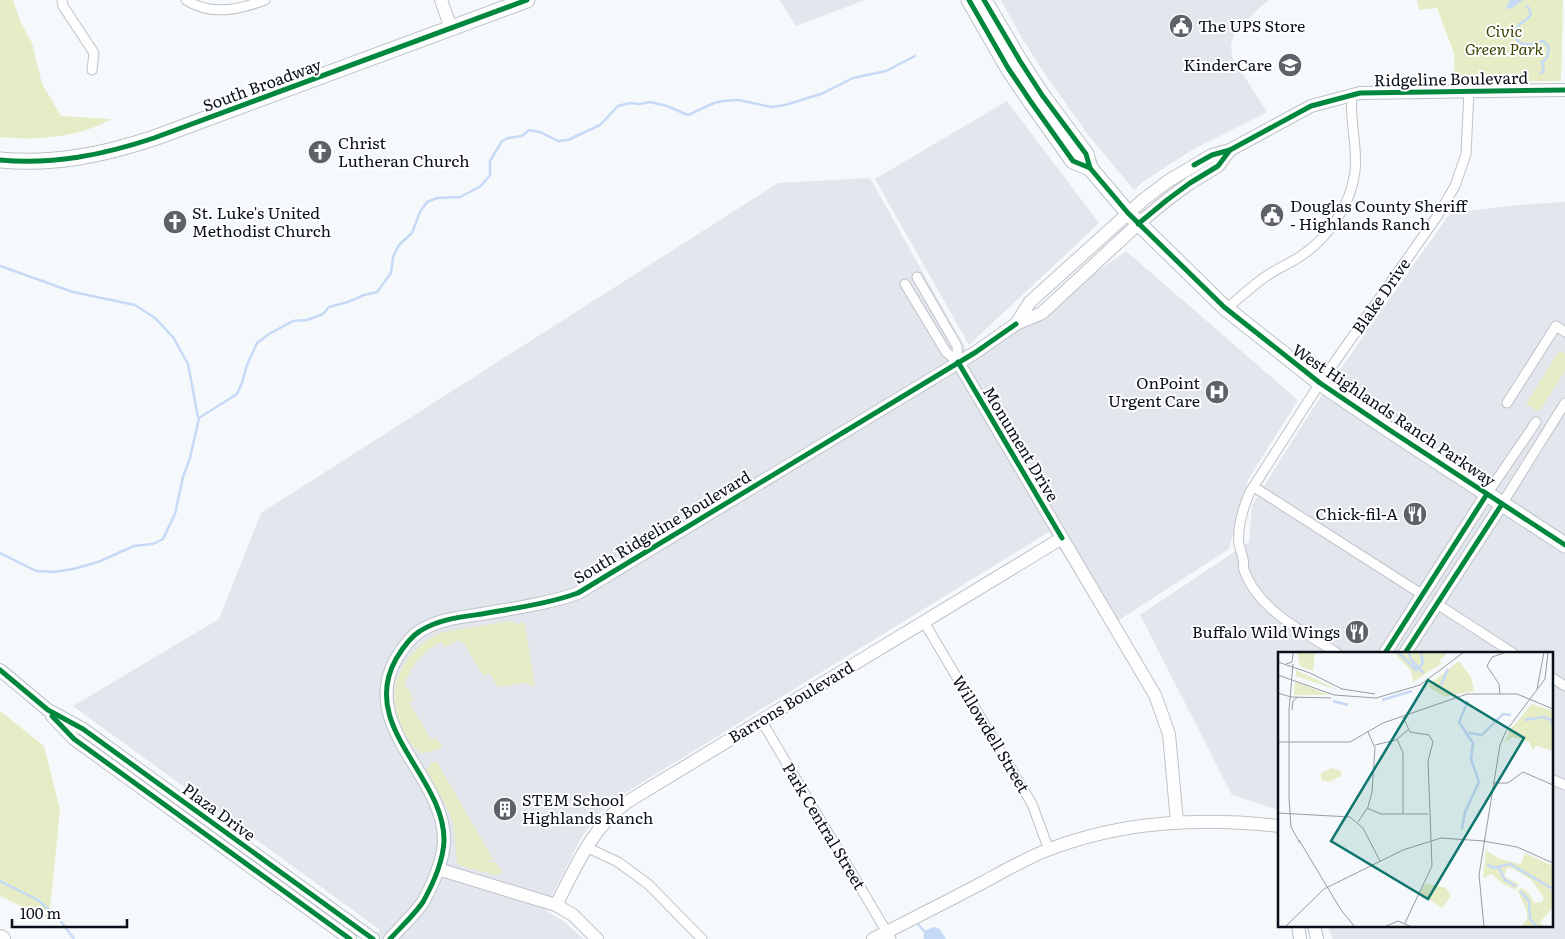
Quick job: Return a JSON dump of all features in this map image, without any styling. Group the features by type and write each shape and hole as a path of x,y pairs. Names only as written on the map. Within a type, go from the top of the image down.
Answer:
{"main road":[{"name":"South Broadway","path":"0,160 41,162 115,151 527,0"},
{"name":"West Highlands Ranch Parkway","path":"969,0 1008,68 1073,161 1090,168"},
{"name":"West Highlands Ranch Parkway","path":"984,0 1042,95 1086,154 1090,168 1133,218 1226,309 1320,383 1565,545"}],"street":[{"path":"62,0 63,6 94,53 92,70"},
{"path":"186,0 213,11 249,6 265,0"},
{"path":"441,0 451,28"},
{"name":"Ridgeline Boulevard","path":"1133,218 1167,200 1218,166 1230,150 1311,106 1360,93 1565,90"},
{"name":"Blake Drive","path":"1336,652 1277,613 1266,604 1252,586 1244,569 1239,545 1239,533 1244,506 1320,383 1438,215 1455,186 1466,154 1469,91"},
{"path":"1226,309 1265,277 1311,249 1326,234 1342,210 1353,182 1355,166 1352,95"},
{"name":"South Ridgeline Boulevard","path":"390,939 422,903 438,869 444,843 442,822 433,797 397,735 389,713 386,693 390,671 401,650 419,631 440,621 553,602 578,593 958,362 1016,324 1042,313 1133,218"},
{"name":"Monument Drive","path":"917,277 957,346 958,362"},
{"name":"Monument Drive","path":"905,284 946,352 958,362 1140,668 1160,706 1169,734 1177,822"},
{"path":"1507,403 1556,326 1565,332"},
{"path":"1406,652 1565,403"},
{"path":"1386,652 1536,422"},
{"path":"1254,487 1423,595"},
{"name":"Barrons Boulevard","path":"556,905 586,847 608,818 627,802 1062,538"},
{"path":"1437,604 1511,652"},
{"name":"Willowdell Street","path":"924,622 1032,804 1049,850"},
{"name":"Plaza Drive","path":"0,670 48,710 74,739 350,939"},
{"path":"1552,678 1565,686"},
{"name":"Plaza Drive","path":"48,710 83,729 373,939"},
{"name":"Park Central Street","path":"761,720 888,936"},
{"path":"1552,779 1565,785"},
{"path":"144,790 151,789 191,817 198,818 202,814"},
{"path":"873,939 888,936 1011,867 1049,850 1102,834 1140,826 1177,822 1227,821 1278,826"},
{"path":"586,847 622,865 648,884 702,939"},
{"path":"438,869 556,905 573,915 597,939"},
{"path":"1298,926 1300,939"},
{"path":"1314,926 1317,939"}],"shaded area":[{"path":"780,0 865,0 796,26"},
{"path":"1001,0 1269,0 1235,33 1231,44 1232,57 1267,112 1192,150 1144,181 1134,190 1089,136 1049,80 1021,37"},
{"path":"1007,101 1099,223 969,345 875,179"},
{"path":"870,178 972,360 1126,251 1298,400 1248,480 1229,549 1108,627 1049,532 614,800 602,810 581,838 545,910 562,920 584,939 366,939 380,930 73,706 219,619 261,513 778,183"},
{"path":"1565,202 1565,939 1333,939 1327,926 1552,926 1552,652 1278,652 1278,810 1232,795 1140,615 1249,542 1252,505 1313,408 1450,213"}],"green space":[{"path":"0,0 13,0 21,23 32,43 42,84 61,116 112,119 72,134 43,138 0,137"},
{"name":"Civic Green Park","path":"1417,0 1563,0 1561,81 1455,81 1454,53 1437,8 1419,10"},
{"path":"1560,350 1565,354 1565,371 1539,412 1526,404"},
{"path":"509,621 518,624 524,622 535,685 530,687 529,683 526,683 498,687 490,673 484,676 463,642 459,640 445,647 441,642 434,646 418,660 404,686 411,692 413,701 409,703 431,739 436,738 443,748 420,754 411,744 405,733 398,718 395,702 400,674 407,661 416,649 443,632"},
{"path":"0,711 44,746 60,810 49,919 0,896"},
{"path":"437,762 493,859 487,862 495,862 502,871 500,874 495,875 461,866 457,863 454,829 450,814 427,770 431,763"}],"water":[{"path":"1510,0 1523,0 1512,8 1505,9"},
{"path":"934,927 940,929 946,939 924,939 923,936 926,930"}],"waterway":[{"path":"1527,6 1530,15 1518,26 1514,35 1523,44 1543,41 1549,47 1547,58 1542,62 1544,70 1541,73"},
{"path":"0,553 36,571 54,572 98,562 134,546 153,544 163,539 175,514 199,418 237,394 257,343 293,321 307,320 323,314 329,307 377,292 391,273 393,257 399,245 412,233 420,212 427,202 437,198 460,197 481,186 490,175 490,161 502,141 522,136 529,130 540,132 558,141 568,140 600,125 618,106 630,103 650,102 667,106 688,115 723,101 739,100 771,107 785,105 821,94 853,78 886,71 915,56"},
{"path":"0,266 73,292 135,305 155,318 173,337 188,364 198,417"},
{"path":"0,881 38,900 60,920 74,939"},
{"path":"917,923 925,932"}],"cycle path":[{"path":"0,160 59,160 97,154 135,144 527,0"},
{"path":"969,0 1008,68 1073,161 1090,168"},
{"path":"984,0 1042,95 1086,154 1090,168 1128,213 1224,307 1320,383 1565,545"},
{"path":"1194,165 1212,155 1230,150 1311,106 1360,93 1565,90"},
{"path":"1138,224 1190,183 1218,166 1230,150"},
{"path":"390,939 423,902 437,873 444,841 441,817 432,795 406,751 395,729 388,707 387,684 396,659 413,636 427,627 442,621 543,603 578,593 976,352 1016,324"},
{"path":"958,362 1062,538"},
{"path":"1386,652 1487,494"},
{"path":"1406,652 1502,504"},
{"path":"0,670 48,710 83,729 373,939"},
{"path":"52,716 74,739 350,939"}],"place":[{"name":"The UPS Store","path":"1181,26"},
{"name":"KinderCare","path":"1290,65"},
{"name":"Christ Lutheran Church","path":"320,152"},
{"name":"Douglas County Sheriff - Highlands Ranch","path":"1272,215"},
{"name":"St. Luke's United Methodist Church","path":"175,222"},
{"name":"OnPoint Urgent Care","path":"1217,392"},
{"name":"Chick-fil-A","path":"1415,514"},
{"name":"Buffalo Wild Wings","path":"1357,632"},
{"name":"STEM School Highlands Ranch","path":"505,809"}]}
